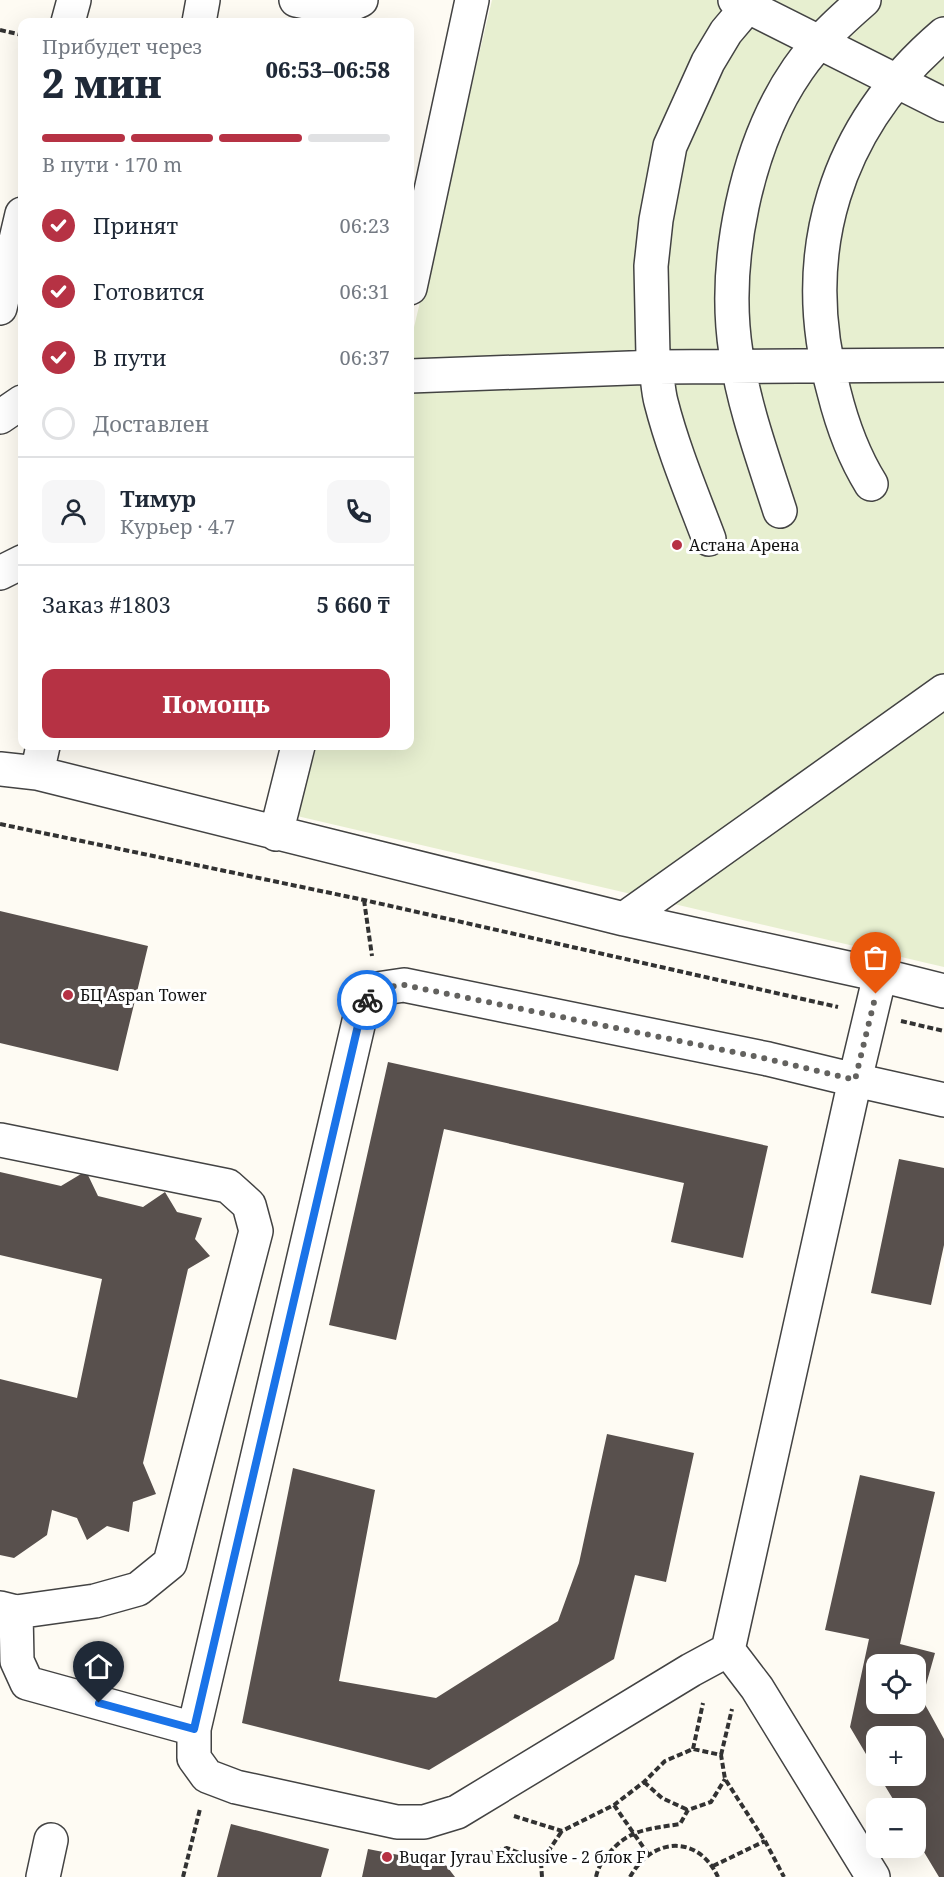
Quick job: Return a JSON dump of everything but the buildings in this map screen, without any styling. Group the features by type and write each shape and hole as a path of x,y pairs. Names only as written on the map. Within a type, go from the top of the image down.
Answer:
{"lane":[{"path":"69,18 74,0"},
{"path":"200,18 203,0"},
{"path":"296,0 341,9 361,0"},
{"path":"414,269 472,0"},
{"path":"780,510 747,412 738,367 732,313 732,272 751,166 782,94 799,68 820,43 864,0"},
{"path":"709,539 671,438 660,399 657,367 653,356 651,324 651,266 656,220 670,146 708,62 745,2 820,43 944,105"},
{"path":"871,484 858,463 847,436 827,365 822,332 820,273 834,192 855,142 914,60 944,34"},
{"path":"0,308 18,231"},
{"path":"414,376 657,367 944,365"},
{"path":"0,417 18,405"},
{"path":"0,573 18,564"},
{"path":"624,919 944,692"},
{"path":"276,834 297,750"},
{"path":"0,769 40,759 276,834 624,919 944,991"},
{"path":"880,975 855,1080 728,1650 691,1670 457,1812 424,1822 397,1822 236,1787 207,1776 194,1758 194,1729 363,1004 377,988 404,985 768,1059 855,1080 944,1100"},
{"path":"0,1140 228,1186 249,1205 256,1231 170,1563 138,1588 95,1601 8,1610 17,1661 27,1683 194,1729"},
{"path":"728,1650 758,1688 873,1877"},
{"path":"43,1877 51,1840"}],"path":[{"path":"0,30 18,34"},
{"path":"0,824 364,900 944,1031"},
{"path":"364,900 377,988"},
{"path":"691,1670 704,1696 693,1749"},
{"path":"542,1877 542,1862 562,1831 614,1805 644,1782 665,1761 693,1749 721,1755 725,1779 765,1841 784,1877"},
{"path":"183,1877 207,1776"},
{"path":"596,1877 598,1868 614,1845 633,1832 680,1824 688,1810 711,1802 725,1779"},
{"path":"644,1782 662,1798 688,1810"},
{"path":"614,1805 648,1854"},
{"path":"509,1807 515,1817 562,1831"},
{"path":"713,1866 765,1841"},
{"path":"630,1877 648,1854 661,1848 676,1846 690,1848 702,1855 713,1866 718,1877"},
{"path":"487,1854 507,1848 542,1862"}],"green space":[{"name":"Астана Арена","path":"492,0 944,0 944,967 297,816 313,750 414,750 414,327"}],"way so far":[{"path":"367,1000 377,988 404,985 768,1059 855,1080 876,994"}],"place":[{"name":"Астана Арена","path":"677,545"},
{"name":"БЦ Aspan Tower","path":"68,995"},
{"name":"Buqar Jyrau Exclusive - 2 блок F","path":"387,1857"}],"route":[{"path":"99,1703 194,1729 363,1004 367,1000"}]}
